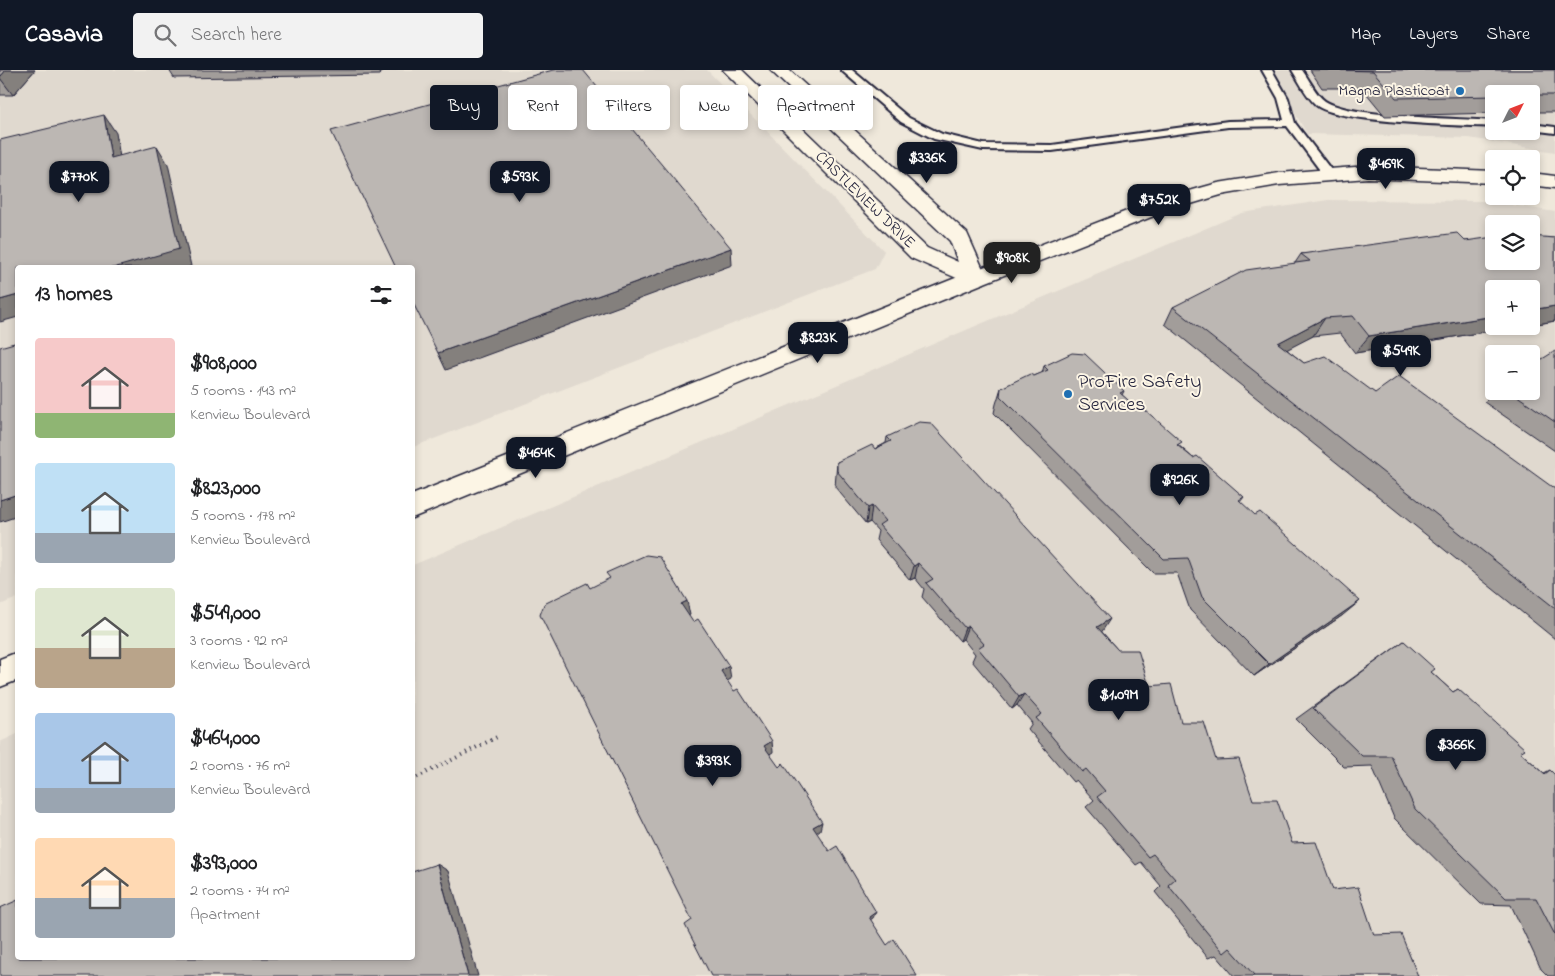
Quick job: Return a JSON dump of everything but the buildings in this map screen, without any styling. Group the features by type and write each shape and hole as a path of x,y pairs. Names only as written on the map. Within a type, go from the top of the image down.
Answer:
{"street":[{"name":"CASTLEVIEW DRIVE","path":"732,70 919,253 976,278"},
{"name":"CASTLEVIEW DRIVE","path":"779,70 959,238 976,278"},
{"path":"415,506 976,278 1157,207 1218,189 1279,178 1368,172 1485,177"},
{"path":"1540,180 1555,182"},
{"path":"0,673 15,667"}],"lane":[{"path":"846,70 905,120 938,137 983,147 1052,148 1228,124 1290,123"},
{"path":"1267,70 1284,98 1290,123 1330,175"},
{"path":"1297,70 1320,103 1339,111 1372,116 1485,123"},
{"path":"1540,128 1555,130"}],"path":[{"path":"415,778 499,736"}],"shaded area":[{"path":"0,70 707,70 722,85 680,85 680,130 748,130 748,112 758,122 758,130 766,130 884,251 875,269 415,446 415,265 15,265 15,599 0,605"},
{"path":"1270,70 1555,70 1555,152 1469,138 1307,134"},
{"path":"1328,200 1485,201 1485,205 1511,205 1555,212 1555,976 0,976 0,742 15,735 15,960 415,960 415,564 1242,213"}],"place":[{"name":"Magna Plasticoat","path":"1460,91"},
{"name":"ProFire Safety Services","path":"1068,394"}]}
